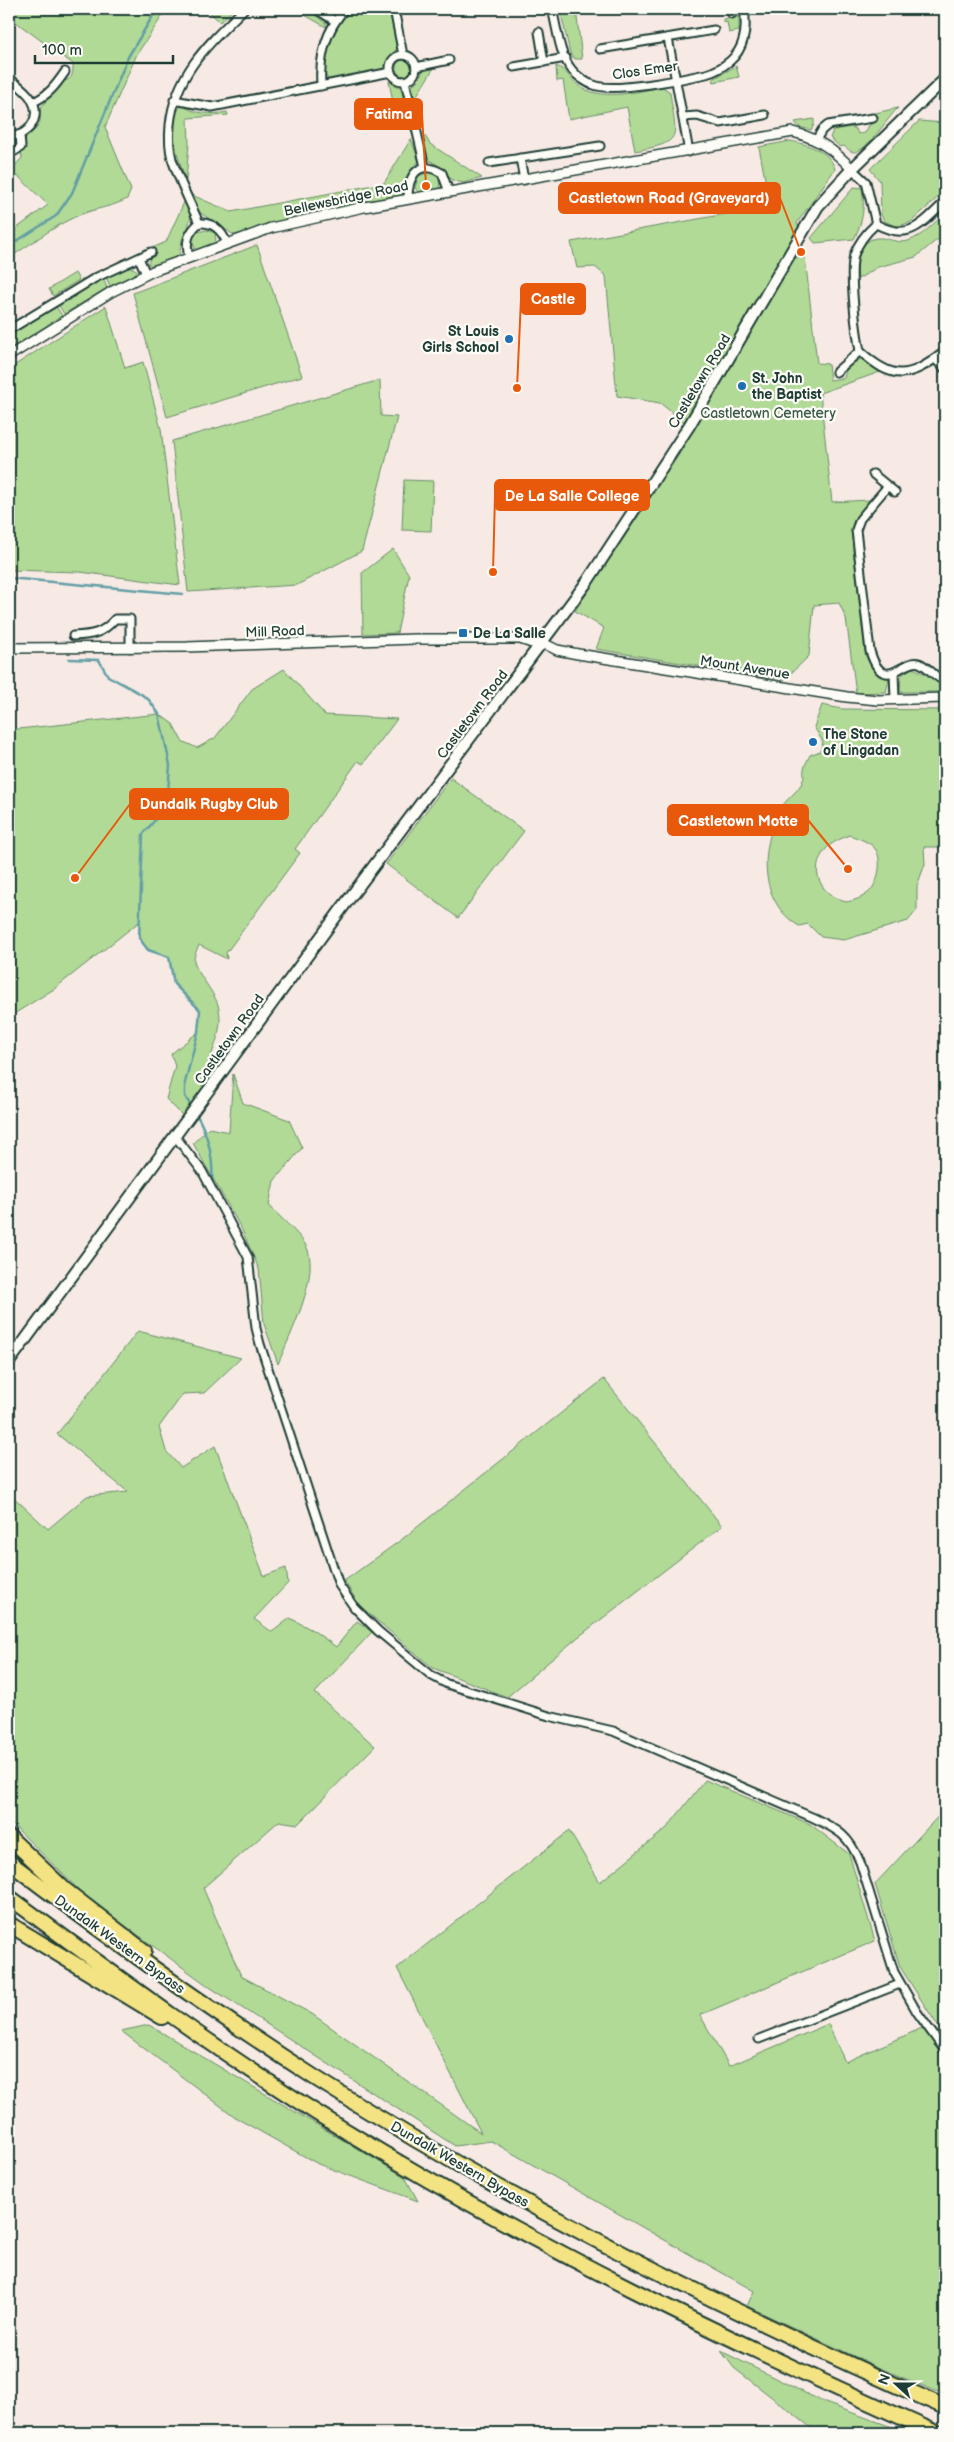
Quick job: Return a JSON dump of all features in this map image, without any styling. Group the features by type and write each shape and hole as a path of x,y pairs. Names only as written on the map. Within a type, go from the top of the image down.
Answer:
{"highway":[{"path":"9,1837 65,1890 142,1950 205,1994 323,2074 576,2230"},
{"name":"Dundalk Western Bypass","path":"9,1862 152,1969 317,2079 412,2136 576,2230 832,2357 945,2407"},
{"name":"Dundalk Western Bypass","path":"9,1897 162,2008 303,2104 428,2180 585,2267 826,2384 937,2433"},
{"path":"9,1924 303,2104"}],"main road":[{"name":"Castletown Road","path":"9,1362 340,911 587,582 688,426 818,206 852,169 945,79"}],"street":[{"path":"198,223 172,158 169,136 174,100 183,77 203,49 244,9"},
{"path":"316,9 335,21"},
{"path":"321,86 320,68 323,50 335,21 345,9"},
{"path":"394,9 403,56"},
{"name":"Clos Emer","path":"552,9 571,70 594,86 612,88 708,73 732,59 744,38 746,21 744,9"},
{"path":"600,49 714,30"},
{"path":"539,32 544,62"},
{"path":"668,38 689,152"},
{"path":"403,56 412,59 416,67 413,76 405,81 396,79 391,72 393,61 403,56"},
{"path":"514,67 566,58"},
{"path":"416,67 449,60"},
{"path":"33,102 51,91 65,72"},
{"path":"174,100 212,107 391,72"},
{"path":"9,78 25,91 33,102 34,122 20,135 9,136"},
{"path":"405,81 425,167"},
{"path":"683,117 697,116 720,123 766,115"},
{"path":"816,140 822,130 828,125 873,118"},
{"name":"Bellewsbridge Road","path":"9,356 111,292 146,274 227,242 271,228 364,207 689,152 794,132 831,147 852,169"},
{"path":"9,150 15,151 21,146 20,135"},
{"path":"489,163 600,146"},
{"path":"520,158 524,180"},
{"path":"408,199 408,188 411,179 416,172 425,167 442,173 450,192"},
{"path":"852,169 866,182 876,224"},
{"path":"876,224 890,231 904,233 914,230 945,202"},
{"path":"189,257 187,240 190,231 198,223 206,222 216,227 223,233 227,242"},
{"path":"876,224 857,248 852,264 860,351 880,367 894,374 908,374 943,353"},
{"path":"9,330 94,278 151,252"},
{"path":"139,258 146,274"},
{"path":"836,372 860,351"},
{"path":"935,359 945,369"},
{"path":"872,474 895,492"},
{"path":"888,487 860,519 856,530 870,651 874,665 884,672 894,673 913,662 921,663 933,674 945,681"},
{"path":"73,636 94,635 103,632 115,619 130,619 130,648"},
{"name":"Mill Road","path":"9,648 295,645 415,639 520,639 542,644"},
{"name":"Mount Avenue","path":"542,644 557,650 636,664 847,697 878,700 945,698"},
{"path":"894,673 895,699"},
{"path":"175,1136 202,1171 248,1257 256,1328 260,1344 339,1585 354,1607 417,1664 447,1684 549,1716 613,1731 835,1828 853,1845 884,1944 900,1984 945,2051"},
{"path":"759,2039 900,1984"}],"green space":[{"path":"9,9 167,9 137,54 105,127 131,190 127,199 73,218 15,254 9,253 9,234 48,205 18,176 9,183 9,172 22,158 21,151 28,134 38,127 39,109 64,81 71,77 73,64 9,17"},
{"path":"206,9 234,9 220,22"},
{"path":"306,9 326,23 326,27 303,14"},
{"path":"352,9 389,9 397,48 382,69 329,80 324,74 329,47 335,31"},
{"path":"560,9 576,9 582,59 575,59 570,53"},
{"path":"739,17 739,31 729,33 727,22 723,23 723,19"},
{"path":"404,60 412,68 404,76 396,68"},
{"path":"435,66 416,97 414,97 412,86 420,78 423,69"},
{"path":"556,66 582,88 602,94 622,94 663,87 670,92 675,129 674,135 670,141 651,148 635,151 627,107 569,119 563,80 557,81"},
{"path":"736,66 739,77 714,82 713,79"},
{"path":"389,81 401,88 408,119 397,124"},
{"path":"183,105 197,112 227,112 228,115 188,118 189,144 186,180 177,152 174,130 174,120 177,111"},
{"path":"898,108 871,140 859,150 853,152 844,146 840,147 830,138 833,130 851,127 856,129 858,134 865,133 869,125 875,123 875,113"},
{"path":"814,119 814,125 811,130 799,127 795,122"},
{"path":"919,121 945,123 945,191 911,222 899,226 893,225 884,221 881,215 880,181 870,169"},
{"path":"425,136 430,144 482,178 463,183 452,180 441,167 427,159 422,137"},
{"path":"411,139 419,161 410,171 402,196 361,203 234,235 196,210 192,195 231,212 384,183"},
{"path":"790,141 817,149 828,157 835,169 797,223 799,228 684,422 660,403 617,396 606,276 595,267 577,268 571,242 770,206 759,147"},
{"path":"430,172 439,178 440,189 419,193 415,188 418,176"},
{"path":"854,187 862,188 863,202 861,220 854,239 815,243 811,238"},
{"path":"185,200 191,216 182,240 179,256 153,266 148,264 151,255 150,249 166,242"},
{"path":"945,213 945,247 938,239 916,257 878,267 858,279 858,260 866,243 877,238 900,242 908,241 923,233"},
{"path":"207,230 215,233 216,242 195,250 192,238 197,232"},
{"path":"257,245 302,376 167,417 133,293"},
{"name":"Castletown Cemetery","path":"805,257 817,363 828,364 830,380 844,378 850,366 861,359 880,372 820,393 832,502 870,500 854,520 851,530 865,652 869,663 889,679 886,692 856,693 846,618 839,603 814,605 809,656 784,680 596,649 604,628 575,611 678,456 794,258"},
{"path":"125,268 133,268 139,272 110,286 106,277"},
{"path":"75,273 79,280 53,296 49,289"},
{"path":"103,278 107,288 64,314 58,304"},
{"path":"56,306 62,316 12,348 9,344 9,335"},
{"path":"106,306 125,368 143,362 161,429 180,585 80,572 9,570 9,369"},
{"path":"380,380 381,416 397,417 362,551 297,585 188,592 172,441"},
{"path":"404,480 433,481 431,531 402,530"},
{"path":"393,549 409,575 397,633 363,634 362,573"},
{"path":"912,668 945,686 945,692 900,692 901,675"},
{"path":"284,669 325,715 397,719 363,764 358,761 295,849 300,853 226,953 227,959 199,945 194,957 195,964 216,999 220,1021 216,1043 207,1066 214,1073 183,1116 166,1099 175,1066 171,1054 198,1032 200,1010 174,984 169,957 150,950 143,943 139,922 54,989 9,1017 9,730 159,714 173,724 182,741 197,748 215,738 252,689"},
{"path":"822,705 842,709 945,710 945,847 924,847 925,864 917,886 917,910 908,921 844,940 821,937 808,924 799,926 776,903 767,873 766,857 769,841 773,825 782,806 801,784 804,777 804,767 810,755 820,751 823,742 814,727","holes":["849,835 874,847 878,855 879,866 877,879 872,889 860,898 846,902 837,899 824,888 818,874 818,866 820,857 826,849"]},
{"path":"451,778 524,831 458,918 386,864"},
{"path":"233,1074 243,1103 289,1120 302,1148 274,1181 269,1205 305,1244 309,1256 310,1270 302,1304 278,1364 264,1324 259,1269 242,1230 193,1143 209,1128 229,1132"},
{"path":"138,1331 241,1358 204,1393 183,1394 159,1427 166,1451 181,1468 215,1446 264,1576 286,1568 288,1583 254,1619 272,1632 290,1618 314,1631 336,1647 357,1621 372,1632 315,1693 375,1746 298,1824 279,1821 203,1888 241,1976 312,2014 481,2133 397,1968 569,1831 600,1882 667,1828 705,1780 810,1824 849,1854 875,1941 700,2015 729,2066 828,2024 845,2062 922,2028 945,2058 945,2395 875,2366 747,2306 754,2291 491,2141 455,2146 211,1988 87,1898 9,1821 9,1493 48,1529 87,1496 128,1492 57,1434"},
{"path":"604,1379 722,1526 577,1638 507,1697 433,1668 360,1606 344,1581 401,1540"},
{"path":"945,1809 945,2037 900,1967 875,1884"},
{"path":"149,2025 405,2177 418,2201 318,2164 238,2119 121,2031"},
{"path":"721,2351 825,2403 909,2433 818,2433 734,2368"}],"waterway":[{"path":"9,246 56,216 72,193 128,57 157,9"},
{"path":"9,578 183,594"},
{"path":"69,659 99,660 108,676 141,694 149,700 159,714 170,765 167,806 143,834 139,938 148,950 169,957 174,984 200,1010 198,1032 185,1083 185,1096 192,1108"},
{"path":"195,1112 207,1139 212,1167 212,1186"}],"place":[{"name":"Fatima","path":"426,186"},
{"name":"Castletown Road (Graveyard)","path":"801,252"},
{"name":"St Louis Girls School","path":"509,339"},
{"name":"St. John the Baptist","path":"742,386"},
{"name":"Castle","path":"517,388"},
{"name":"De La Salle College","path":"493,572"},
{"name":"De La Salle","path":"463,633"},
{"name":"The Stone of Lingadan","path":"813,742"},
{"name":"Castletown Motte","path":"848,869"},
{"name":"Dundalk Rugby Club","path":"75,878"}]}
